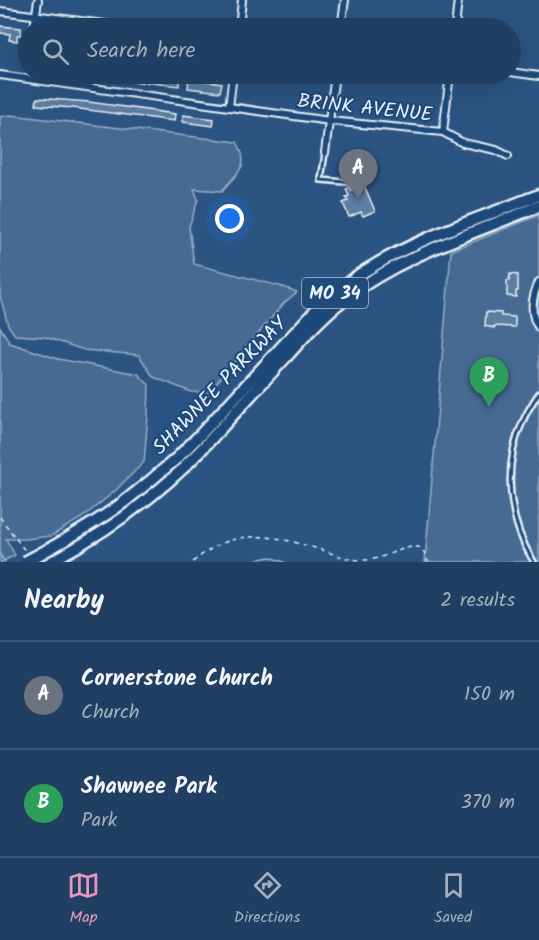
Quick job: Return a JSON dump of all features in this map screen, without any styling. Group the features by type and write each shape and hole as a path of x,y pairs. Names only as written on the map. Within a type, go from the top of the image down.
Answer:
{"highway":[{"name":"SHAWNEE PARKWAY","path":"49,562 131,512 154,493 200,435 315,311 364,271 429,238 539,195"},
{"name":"SHAWNEE PARKWAY","path":"26,557 67,539 98,520 181,461 324,316 378,275 419,254 533,213 539,207"}],"street":[{"path":"36,18 38,0"},
{"path":"240,18 242,0"},
{"path":"342,18 345,0"},
{"path":"456,18 458,0"},
{"path":"0,11 59,18"},
{"path":"521,74 539,76"},
{"name":"BRINK AVENUE","path":"0,75 18,75"},
{"name":"BRINK AVENUE","path":"83,84 230,108 443,132 463,142 496,150 508,156"},
{"path":"230,108 233,84"},
{"path":"325,153 334,84"},
{"path":"443,132 449,84"},
{"path":"539,282 533,300 532,313 539,328"}],"lane":[{"path":"325,153 321,180 357,183"},
{"path":"534,562 521,537 514,515 510,472 519,431 539,393"}],"path":[{"path":"0,517 26,557"},
{"path":"193,562 216,545 234,539 275,537 359,560 383,557 402,548 419,547 428,562"}],"shaded area":[{"path":"11,115 237,142 243,163 222,191 194,189 198,199 189,227 194,264 297,292 284,303 208,393 191,392 153,377 139,355 84,350 45,337 15,335 8,325 0,296 0,117"},
{"path":"539,215 539,562 425,562 451,251"},
{"path":"0,327 10,343 58,359 138,374 149,385 144,462 115,491 83,517 51,536 6,539 15,555 2,562 0,562"}],"building":[{"path":"0,26 18,28 17,41 9,40 10,34 0,33"},
{"path":"188,84 222,84 220,92 188,88"},
{"path":"37,98 89,102 175,114 174,121 36,105"},
{"path":"183,115 214,119 213,126 183,122"},
{"path":"364,185 375,211 363,216 361,212 349,217 343,203 348,201 346,197 349,196 346,189 350,187 351,190"},
{"path":"510,274 518,275 516,297 507,296 507,281 509,281"},
{"path":"486,312 515,317 515,327 485,326"}],"waterway":[{"path":"0,555 5,562"},
{"path":"246,562 270,557 284,562"}],"place":[{"name":"Cornerstone Church","path":"358,199"},
{"name":"Shawnee Park","path":"489,407"}]}
